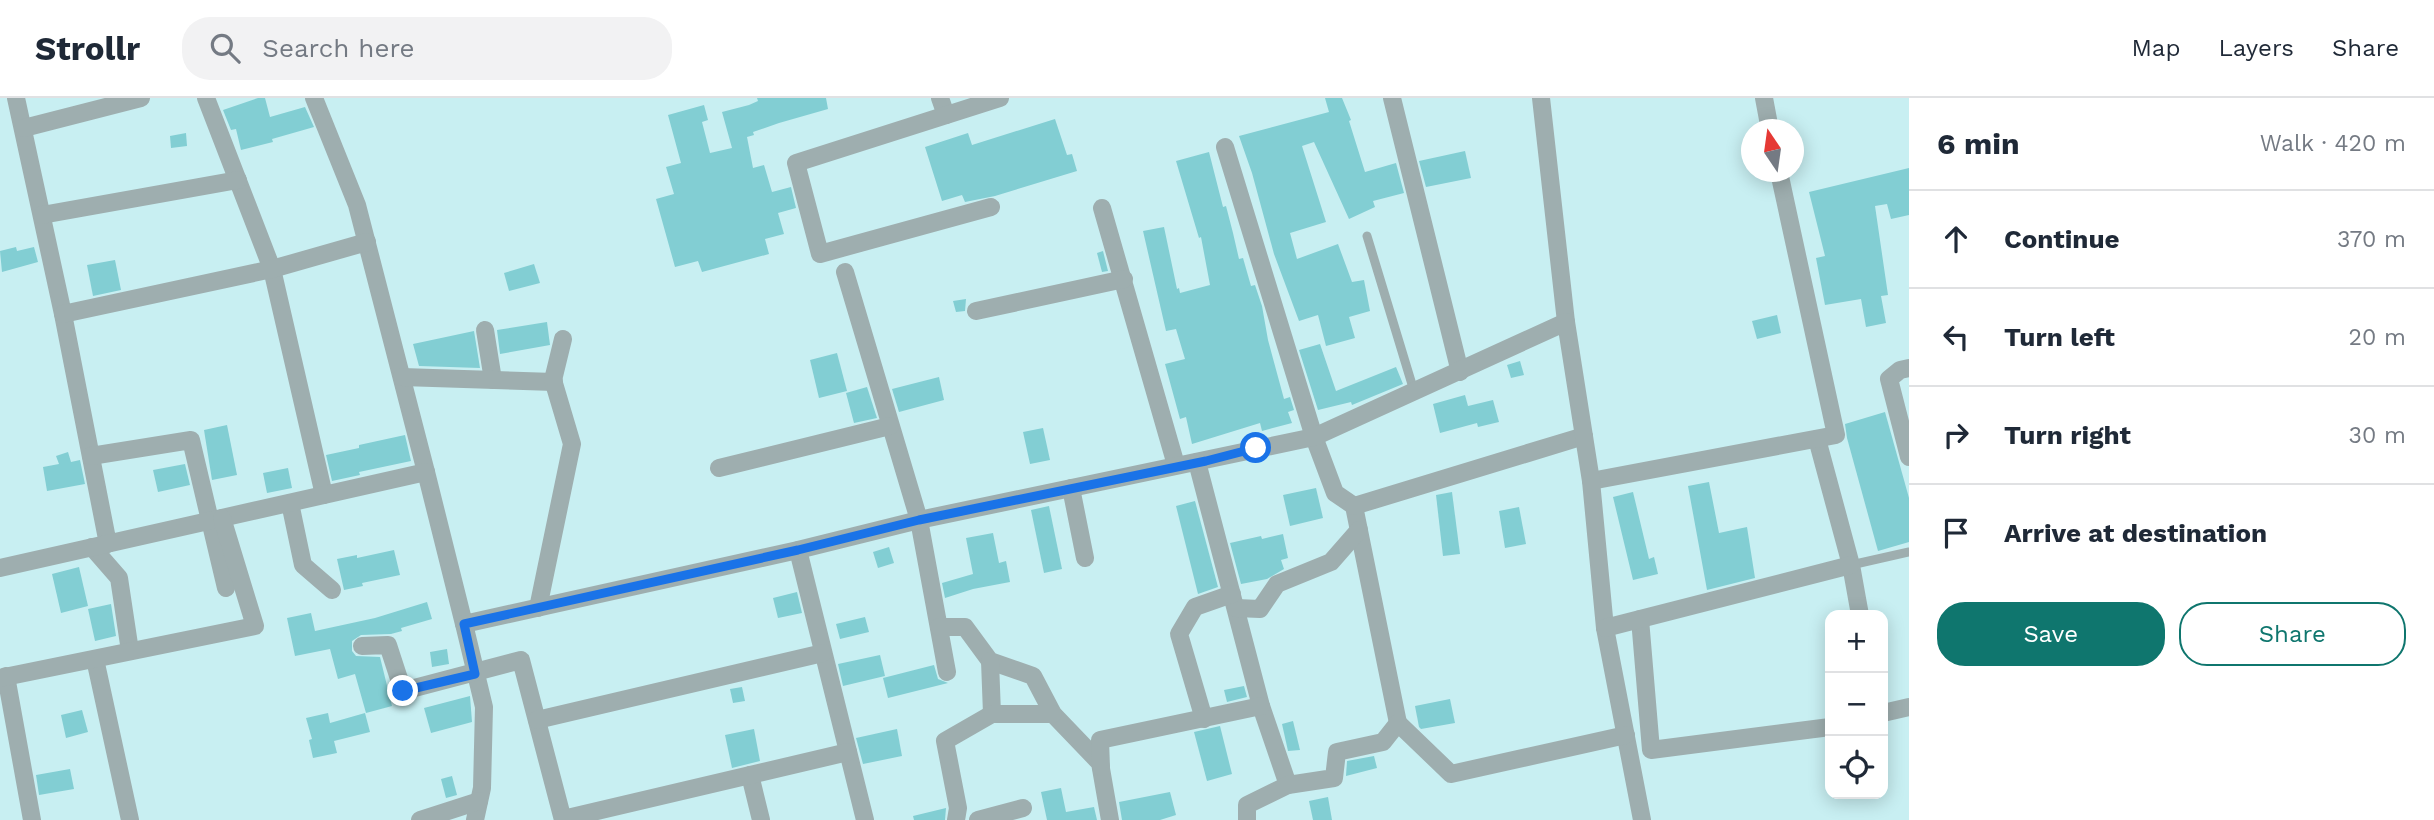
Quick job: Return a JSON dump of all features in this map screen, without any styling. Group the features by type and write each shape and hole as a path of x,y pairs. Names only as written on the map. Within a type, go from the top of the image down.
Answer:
{"street":[{"path":"16,98 91,456 100,545 119,578 130,651"},
{"path":"24,128 141,98"},
{"path":"206,98 272,269 324,495"},
{"path":"314,98 357,205 484,707 482,789 477,815 420,820"},
{"path":"991,207 820,254 796,163 943,107 1000,98"},
{"path":"1392,98 1460,372"},
{"path":"1541,98 1566,323 1591,481 1605,628 1642,820"},
{"path":"1763,98 1768,119"},
{"path":"1225,147 1314,437 1335,493 1354,506 1398,723 1451,774 1626,735"},
{"path":"42,215 238,180"},
{"path":"1591,481 1836,435 1781,182"},
{"path":"1102,208 1176,465"},
{"path":"63,314 272,269 367,242"},
{"path":"845,272 919,520 947,672"},
{"path":"976,311 1124,279"},
{"path":"464,624 798,550 919,520 1314,437 1566,323"},
{"path":"485,330 493,380"},
{"path":"538,608 572,444 554,382 563,339"},
{"path":"1909,368 1900,370 1889,379 1901,391 1909,457"},
{"path":"401,377 554,382"},
{"path":"719,468 890,426"},
{"path":"1354,506 1584,436"},
{"path":"1817,439 1851,565 1859,610"},
{"path":"32,820 3,677 255,626 191,440 91,456"},
{"path":"1197,462 1261,706 1288,785"},
{"path":"0,568 426,472"},
{"path":"1071,488 1085,558"},
{"path":"290,503 303,565 332,590"},
{"path":"217,519 226,588"},
{"path":"1204,719 1179,635 1195,607 1234,601 1260,608 1277,583 1331,562 1359,530"},
{"path":"798,550 865,820"},
{"path":"1605,628 1851,565"},
{"path":"1640,619 1651,750 1825,728"},
{"path":"939,627 965,627 990,661 992,713"},
{"path":"362,646 388,645 403,691 521,660 563,819 848,752"},
{"path":"537,720 823,653"},
{"path":"94,659 130,820"},
{"path":"990,661 1033,676 1053,714 1101,767"},
{"path":"1110,820 1101,767 1100,740 1261,706"},
{"path":"1888,712 1909,707"},
{"path":"956,820 958,808 945,741 992,713 1053,714"},
{"path":"1247,820 1247,805 1288,785 1334,778 1337,752 1383,741 1398,723"},
{"path":"750,775 761,820"},
{"path":"978,820 1023,808"}],"lane":[{"path":"1367,236 1415,393"},
{"path":"1851,565 1909,552"}],"building":[{"path":"265,98 270,117 305,107 314,127 241,150 236,129 231,130 223,110"},
{"path":"757,98 826,98 828,109 779,123 753,132 754,135 747,137 753,168 764,165 772,192 791,187 796,208 778,213 784,234 765,239 769,254 702,272 698,261 675,267 656,199 674,194 666,167 681,163 668,115 704,105 708,120 702,122 710,153 732,148 722,112 749,105 758,101"},
{"path":"1325,98 1342,98 1365,172 1396,163 1404,193 1373,201 1375,207 1349,219 1314,142 1302,146 1326,222 1290,233 1297,259 1338,244 1352,282 1364,280 1370,311 1349,317 1355,338 1326,346 1318,315 1299,321 1274,254 1239,136 1329,112"},
{"path":"1055,119 1067,155 1072,154 1077,171 995,196 965,202 962,195 942,201 925,147 968,133 972,145"},
{"path":"186,133 187,146 171,148 170,136"},
{"path":"1465,151 1471,178 1426,187 1419,161"},
{"path":"1209,152 1239,259 1243,258 1251,286 1255,285 1262,306 1284,399 1290,397 1294,410 1288,412 1292,423 1262,431 1260,423 1192,444 1186,417 1180,419 1165,364 1185,359 1176,329 1166,331 1143,231 1164,227 1180,293 1210,285 1201,237 1199,238 1176,161"},
{"path":"1909,168 1909,215 1891,219 1887,204 1875,206 1888,295 1881,296 1886,323 1866,327 1861,299 1825,305 1816,258 1825,256 1809,192"},
{"path":"16,247 17,251 34,247 38,262 2,272 0,251"},
{"path":"1103,251 1108,271 1102,272 1097,253"},
{"path":"115,260 121,290 93,296 87,265"},
{"path":"534,264 540,283 509,291 504,273"},
{"path":"966,299 965,311 956,312 953,301"},
{"path":"1777,315 1781,333 1757,339 1752,321"},
{"path":"547,322 550,345 500,354 497,330"},
{"path":"474,331 480,368 419,366 413,344"},
{"path":"1320,344 1336,391 1396,367 1403,384 1352,405 1351,402 1318,410 1299,350"},
{"path":"837,353 847,391 819,398 810,360"},
{"path":"1520,361 1524,375 1511,378 1507,365"},
{"path":"939,377 944,400 899,412 892,389"},
{"path":"867,387 877,418 854,423 846,393"},
{"path":"1465,395 1468,406 1493,400 1499,422 1478,427 1477,423 1440,433 1433,404"},
{"path":"1885,412 1909,498 1909,542 1878,551 1845,424"},
{"path":"227,425 237,475 212,480 204,430"},
{"path":"1043,428 1050,460 1030,464 1023,432"},
{"path":"405,435 411,461 332,481 326,455"},
{"path":"68,452 71,462 80,460 85,484 47,491 43,467 59,464 56,456"},
{"path":"185,464 190,485 158,492 153,470"},
{"path":"288,468 292,488 267,493 263,473"},
{"path":"1709,482 1719,533 1747,527 1755,578 1707,590 1688,486"},
{"path":"1316,488 1323,518 1290,526 1283,495"},
{"path":"1452,492 1460,554 1443,556 1436,495"},
{"path":"1633,492 1649,559 1654,557 1658,574 1633,580 1613,497"},
{"path":"1195,501 1218,587 1198,594 1176,506"},
{"path":"1049,506 1062,569 1044,573 1031,510"},
{"path":"1519,507 1526,544 1505,548 1499,511"},
{"path":"993,533 999,563 1006,561 1010,582 945,598 942,583 973,574 966,538"},
{"path":"1283,534 1288,558 1281,560 1284,569 1267,579 1241,584 1230,543"},
{"path":"889,547 894,563 878,568 873,552"},
{"path":"394,550 400,575 362,583 363,586 344,590 337,559 357,555 357,558"},
{"path":"79,567 88,606 61,613 52,574"},
{"path":"797,592 802,613 778,618 773,598"},
{"path":"427,602 432,619 401,628 402,631 361,635 352,641 352,651 356,656 380,657 392,706 366,713 355,674 338,679 330,649 295,656 287,618 311,613 315,631 375,618"},
{"path":"111,604 116,636 95,641 88,609"},
{"path":"865,617 869,632 840,639 836,624"},
{"path":"447,649 449,664 432,667 430,652"},
{"path":"880,655 885,676 843,686 838,664"},
{"path":"934,665 938,679 948,683 888,698 883,678"},
{"path":"1244,686 1247,697 1227,702 1224,690"},
{"path":"742,687 745,701 733,703 730,689"},
{"path":"470,696 472,722 431,733 424,708"},
{"path":"1450,699 1455,723 1421,729 1419,727 1415,706"},
{"path":"82,710 88,732 66,738 61,715"},
{"path":"328,713 330,723 365,713 370,732 334,741 337,753 313,758 309,740 312,739 306,718"},
{"path":"1293,721 1300,750 1288,751 1282,724"},
{"path":"1220,726 1232,774 1207,781 1194,732"},
{"path":"754,729 760,761 732,768 725,735"},
{"path":"897,729 902,756 863,764 856,738"},
{"path":"1374,756 1377,768 1346,776 1347,761"},
{"path":"70,769 74,789 39,795 36,775"},
{"path":"452,776 457,795 446,798 441,779"},
{"path":"1061,788 1066,812 1094,807 1097,820 1047,820 1041,792"},
{"path":"1170,792 1176,815 1160,820 1122,820 1119,802"},
{"path":"1328,797 1332,820 1313,820 1309,801"},
{"path":"946,808 945,820 914,820 913,816"}],"route":[{"path":"403,691 475,674 464,624 798,550 919,520 1176,465 1206,461 1256,448"}]}
